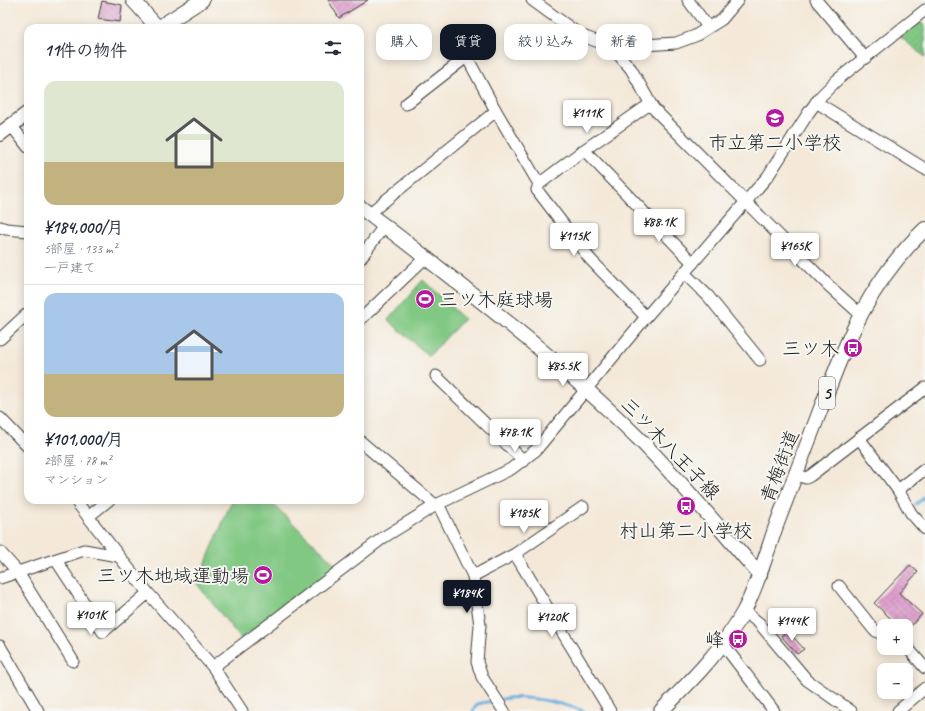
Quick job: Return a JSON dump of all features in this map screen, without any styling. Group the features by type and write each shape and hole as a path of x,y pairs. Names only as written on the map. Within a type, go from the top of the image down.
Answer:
{"main road":[{"path":"133,0 154,24"},
{"path":"164,24 202,0"},
{"path":"0,134 24,116"},
{"name":"三ツ木八王子線","path":"365,211 483,303 587,390 666,466 760,575"},
{"name":"青梅街道","path":"661,711 723,644 744,611 760,575 836,369 860,314 894,262 925,229"}],"street":[{"path":"532,0 580,35 596,41"},
{"path":"688,0 708,27"},
{"path":"652,44 676,43 695,36 722,19 738,0"},
{"path":"816,0 865,58"},
{"path":"212,667 384,537 436,505 511,469 524,461 553,431 646,317 774,169 816,102 837,80 925,10"},
{"path":"406,104 465,58 469,62 539,184"},
{"path":"623,60 631,69 650,104 746,202 860,314"},
{"path":"816,102 925,169"},
{"path":"646,317 590,259 537,190 539,184 584,150 650,104"},
{"path":"365,211 382,203 496,111"},
{"path":"12,125 24,142"},
{"path":"584,150 693,263"},
{"path":"364,254 384,226"},
{"path":"0,227 24,232"},
{"path":"364,316 425,258"},
{"path":"684,273 708,296 760,360"},
{"path":"0,339 24,317"},
{"path":"436,376 524,461"},
{"path":"796,475 806,478 810,476 925,388"},
{"path":"0,418 24,443"},
{"path":"859,438 898,490 911,513 925,528"},
{"path":"364,444 441,510 474,576 480,625 477,662 482,677 504,711"},
{"path":"898,490 925,469"},
{"path":"77,504 148,593 212,667 242,711"},
{"path":"88,517 104,504"},
{"path":"474,576 515,554 583,507"},
{"path":"0,578 17,571 84,550 118,556"},
{"path":"0,552 17,571 73,661"},
{"path":"515,554 610,711"},
{"path":"56,560 103,632 148,593"},
{"path":"839,586 874,630 877,632"},
{"path":"744,611 759,623 807,680 851,711"},
{"path":"723,644 774,711"},
{"path":"0,646 38,711"},
{"path":"913,654 925,667"},
{"path":"898,711 925,688"}],"green space":[{"path":"918,20 925,26 925,57 898,35"},
{"name":"三ツ木庭球場","path":"423,280 464,319 429,356 388,320"},
{"name":"三ツ木地域運動場","path":"230,504 273,504 338,567 241,639 197,584"}],"building":[{"path":"328,0 368,0 339,18"},
{"path":"102,1 122,5 120,22 98,19"},
{"path":"910,565 918,572 899,593 922,614 913,624 913,619 891,619 874,603"},
{"path":"788,631 804,649 797,654 781,636"}],"waterway":[{"path":"916,504 925,497"},
{"path":"502,699 533,698 554,702 584,711"},
{"path":"473,711 477,704 492,701"}],"place":[{"name":"市立第二小学校","path":"775,118"},
{"name":"三ツ木庭球場","path":"425,299"},
{"name":"三ツ木","path":"853,348"},
{"name":"村山第二小学校","path":"686,506"},
{"name":"三ツ木地域運動場","path":"263,575"},
{"name":"峰","path":"738,639"}]}
